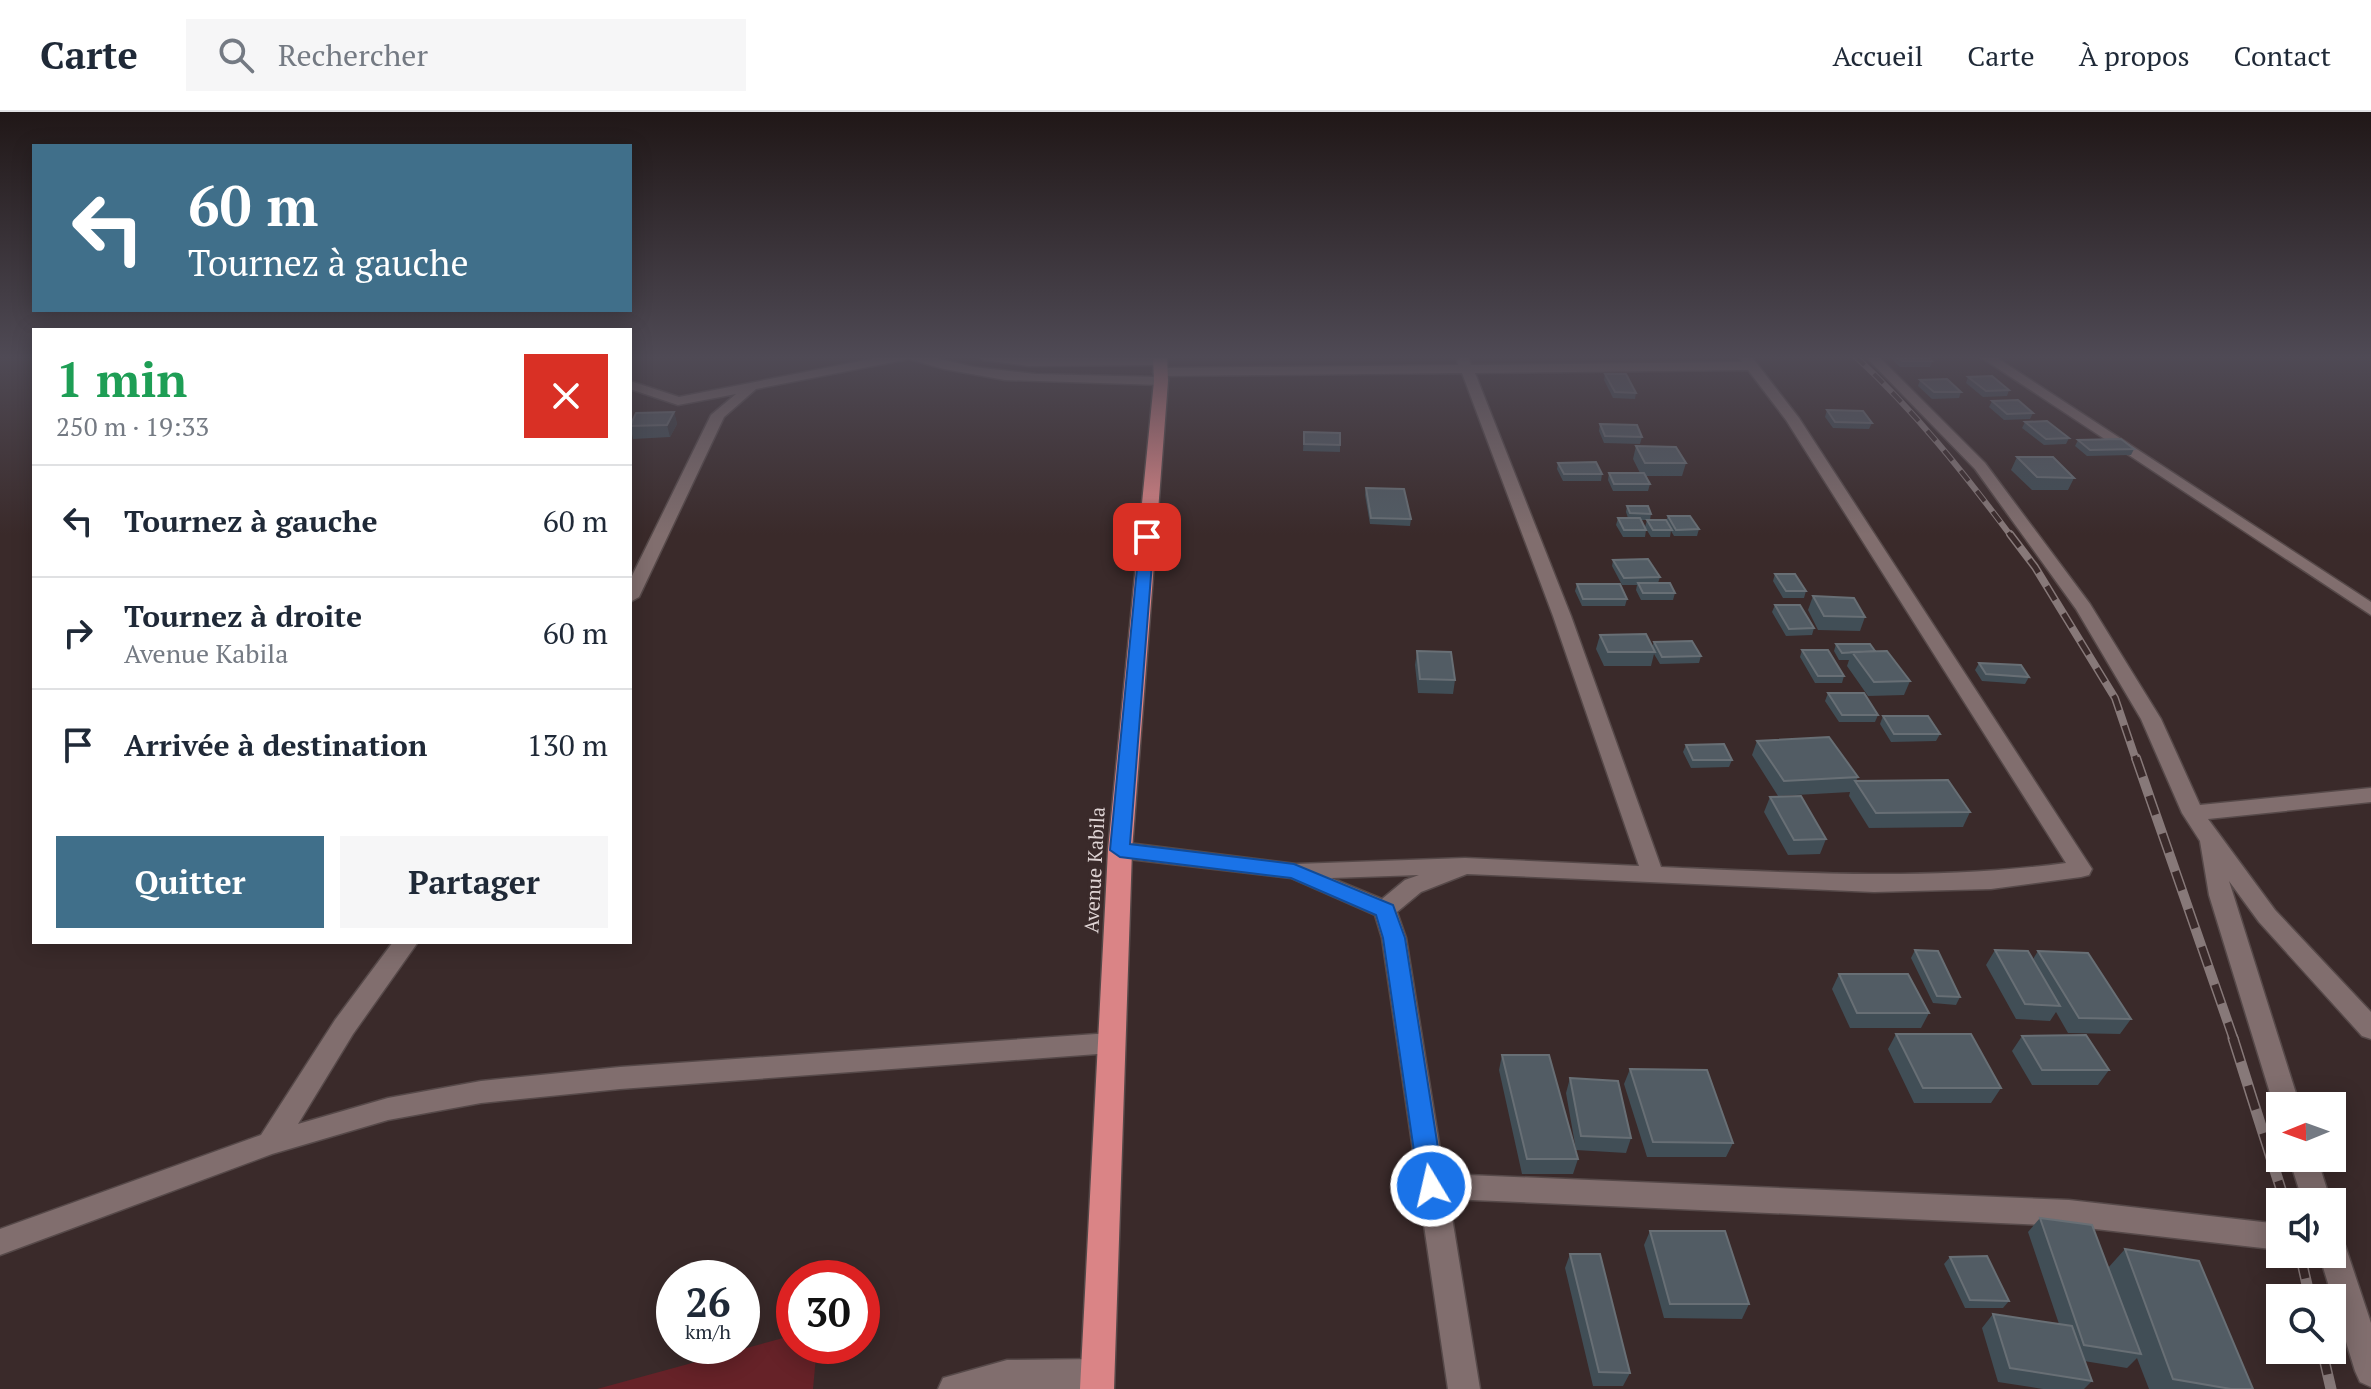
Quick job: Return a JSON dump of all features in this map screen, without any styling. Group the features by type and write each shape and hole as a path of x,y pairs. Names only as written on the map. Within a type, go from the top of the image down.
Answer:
{"highway":[{"name":"Avenue Kabila","path":"1097,1382 1120,850 1156,416"}],"street":[{"path":"632,593 718,416"},
{"path":"1485,416 1554,590 1623,779 1653,876"},
{"path":"1120,850 1294,871 1465,866 1874,884 1991,881 2081,869 1790,416"},
{"path":"1930,416 1980,466 2084,608 2151,719 2193,813 2211,840 2267,916 2371,1029"},
{"path":"2076,416 2371,610"},
{"path":"2193,813 2371,795"},
{"path":"2211,840 2220,895 2283,1092"},
{"path":"1385,910 1413,886 1465,866"},
{"path":"1294,871 1385,910 1394,938 1464,1389"},
{"path":"271,1143 344,1027 405,944"},
{"path":"0,1242 271,1143 388,1109 553,1084 857,1063 999,1048 1111,1043"},
{"path":"1431,1186 2069,1213 2266,1235"},
{"path":"2338,1268 2371,1371"},
{"path":"954,1389 1007,1376 1097,1382"}],"shaded area":[{"path":"776,1340 776,1364 815,1364 813,1389 597,1389 688,1364 760,1364 760,1344"}],"building":[{"path":"635,416 672,416 667,425 632,426"},
{"path":"1831,416 1866,416 1872,423 1835,422"},
{"path":"2047,421 2069,438 2046,439 2025,422"},
{"path":"1600,424 1637,425 1642,437 1605,436"},
{"path":"1304,432 1340,433 1340,445 1304,444"},
{"path":"2121,439 2134,449 2090,450 2078,440"},
{"path":"1636,446 1676,447 1686,463 1645,463"},
{"path":"2017,457 2053,457 2074,478 2037,477"},
{"path":"1596,462 1602,474 1564,474 1558,463"},
{"path":"1609,473 1644,473 1650,484 1614,484"},
{"path":"1366,488 1404,489 1411,519 1371,518"},
{"path":"1627,506 1648,506 1651,514 1630,513"},
{"path":"1668,516 1690,516 1699,529 1676,530"},
{"path":"1618,518 1640,518 1646,530 1624,530"},
{"path":"1647,520 1666,520 1672,530 1653,530"},
{"path":"1648,559 1660,577 1624,578 1613,560"},
{"path":"1775,574 1795,574 1806,591 1786,591"},
{"path":"1638,583 1670,583 1675,593 1643,593"},
{"path":"1577,584 1620,584 1627,599 1583,599"},
{"path":"1813,596 1854,598 1865,617 1824,616"},
{"path":"1775,605 1800,605 1814,628 1789,629"},
{"path":"1646,634 1655,652 1608,652 1600,635"},
{"path":"1692,641 1701,656 1662,657 1654,642"},
{"path":"1836,644 1870,644 1875,651 1842,653"},
{"path":"1802,650 1828,650 1844,676 1818,676"},
{"path":"1417,651 1451,652 1455,680 1420,679"},
{"path":"1887,651 1910,681 1874,682 1852,652"},
{"path":"1979,663 2021,665 2029,677 1986,674"},
{"path":"1828,693 1864,693 1878,715 1842,715"},
{"path":"1883,716 1928,716 1940,734 1894,734"},
{"path":"1829,737 1858,777 1784,781 1757,741"},
{"path":"1724,744 1732,760 1693,760 1686,745"},
{"path":"1948,780 1970,812 1876,813 1855,781"},
{"path":"1801,796 1826,839 1794,840 1770,797"},
{"path":"1915,950 1938,951 1960,997 1937,996"},
{"path":"1995,950 2028,951 2060,1006 2025,1004"},
{"path":"2038,951 2088,953 2131,1019 2079,1018"},
{"path":"1839,974 1908,974 1929,1013 1857,1013"},
{"path":"1896,1034 1971,1034 2001,1088 1923,1088"},
{"path":"2086,1035 2109,1070 2042,1070 2022,1036"},
{"path":"1502,1055 1549,1055 1578,1159 1527,1159"},
{"path":"1630,1069 1707,1070 1733,1143 1653,1142"},
{"path":"1570,1078 1618,1081 1631,1138 1581,1136"},
{"path":"2040,1218 2092,1225 2141,1354 2084,1345"},
{"path":"1650,1231 1725,1231 1749,1304 1670,1304"},
{"path":"2125,1249 2199,1261 2253,1389 2231,1389 2173,1379"},
{"path":"1570,1254 1600,1254 1630,1373 1599,1372"},
{"path":"1987,1256 2009,1301 1970,1300 1950,1257"},
{"path":"1993,1314 2072,1326 2092,1381 2010,1368"}],"railway":[{"path":"1914,416 2011,536"},
{"path":"2010,534 2035,567 2115,698 2136,760"},
{"path":"2136,758 2234,1040"},
{"path":"2233,1038 2281,1188"},
{"path":"2303,1268 2307,1284"},
{"path":"2325,1364 2331,1389"}],"route":[{"path":"1147,537 1120,850 1294,871 1385,910 1394,938 1431,1186"}]}
